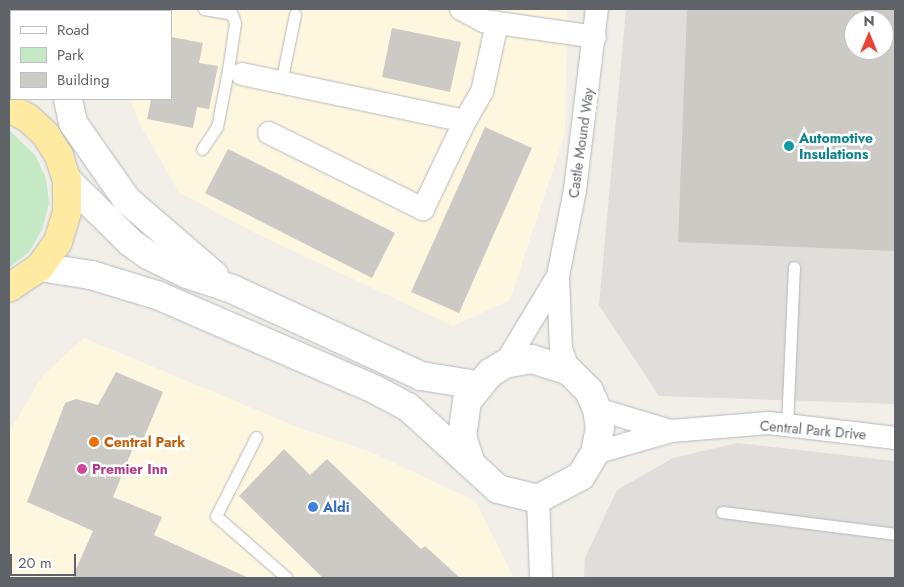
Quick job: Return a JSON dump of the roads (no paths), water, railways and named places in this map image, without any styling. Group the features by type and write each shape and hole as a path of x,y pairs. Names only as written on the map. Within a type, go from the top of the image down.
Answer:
{"highway":[{"path":"11,290 40,267 58,242 67,212 67,180 59,156 46,135 19,108"}],"street":[{"path":"461,9 484,21 595,37"},
{"name":"Castle Mound Way","path":"569,371 561,349 558,276 575,190 597,9"},
{"path":"268,133 423,209 482,92 497,23"},
{"path":"235,72 466,121"},
{"path":"68,100 73,123 127,200 232,289"},
{"path":"67,180 130,242 148,255 186,274 232,289 421,376 478,384"},
{"path":"40,267 91,275 157,295 374,389 408,407 470,461 498,489 538,499 581,476 595,453 600,428 597,409 589,391 569,371 532,359 505,364 478,384 468,401 462,436 470,461"},
{"name":"Castle Mound Way","path":"505,364 558,276"},
{"name":"Central Park Drive","path":"597,409 671,431"},
{"name":"Central Park Drive","path":"595,453 671,431 769,424 895,438"},
{"path":"538,499 542,578"}],"lane":[{"path":"202,149 217,128 235,72 235,23 232,14 204,9"},
{"path":"281,83 295,14"},
{"path":"787,426 794,267"},
{"path":"256,437 216,516 288,578"},
{"path":"722,512 895,534"}],"place":[{"name":"Automotive Insulations","path":"789,146"},
{"name":"Central Park","path":"94,442"},
{"name":"Premier Inn","path":"82,469"},
{"name":"Aldi","path":"313,507"}]}
